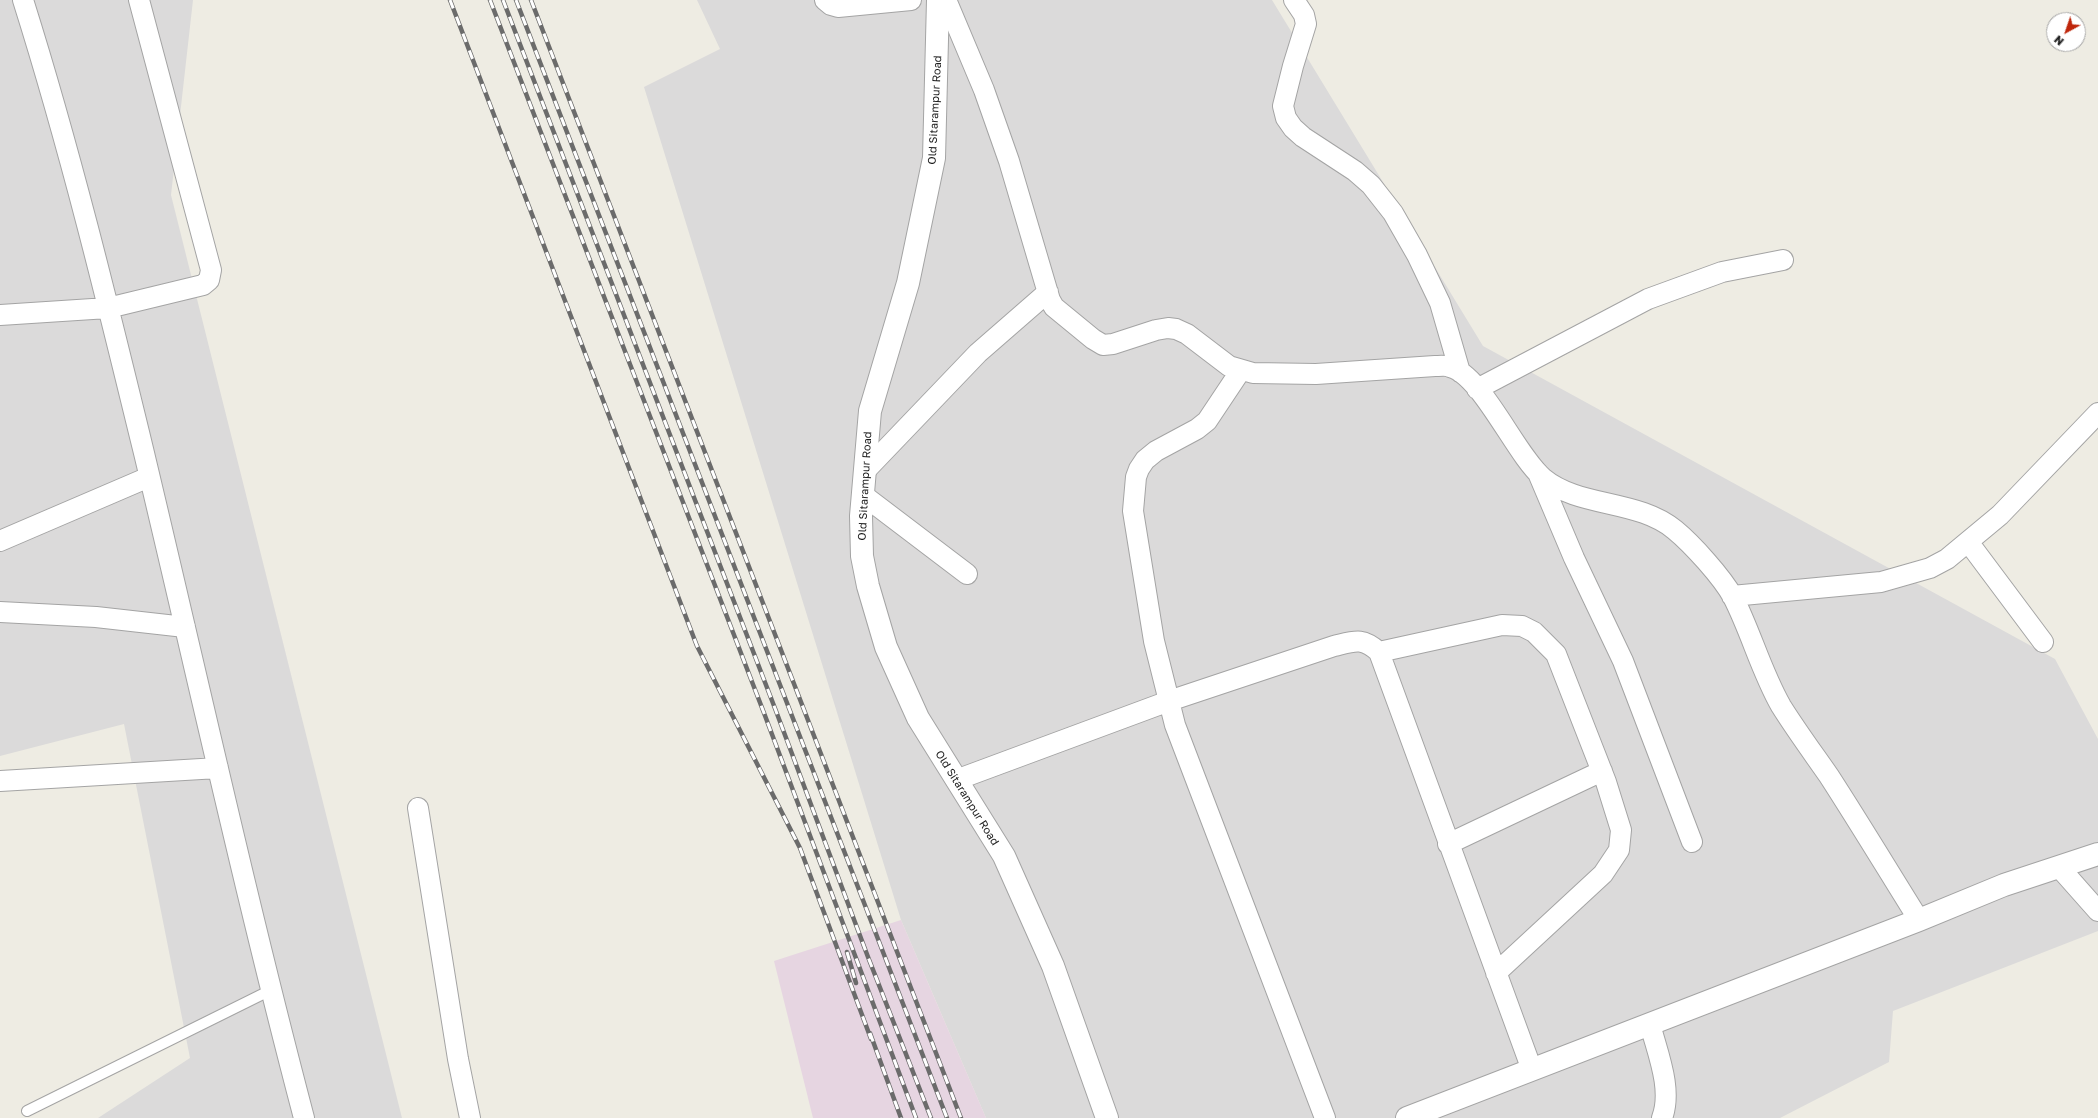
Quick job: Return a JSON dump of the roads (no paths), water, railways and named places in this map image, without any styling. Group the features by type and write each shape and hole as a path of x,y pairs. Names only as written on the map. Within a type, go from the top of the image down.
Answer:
{"street":[{"path":"23,0 55,101 108,308 270,990 304,1118"},
{"path":"0,315 108,308 203,285 209,280 211,270 139,0"},
{"path":"825,0 830,5 838,7 911,0"},
{"path":"1294,0 1304,15 1306,24 1283,106 1286,118 1293,128 1303,137 1355,171 1371,185 1393,213 1418,254 1440,303 1460,372"},
{"path":"944,3 984,90 1009,161 1048,292 1054,307 1093,339 1103,344 1113,344 1156,330 1168,328 1176,329 1188,334 1216,357 1241,370 1259,373 1316,374 1435,366 1450,367 1460,372 1477,389 1527,462 1554,486 1570,493 1646,514 1663,521 1691,545 1732,596 1759,660 1783,708 1829,777 1919,920"},
{"name":"Old Sitarampur Road","path":"944,3 934,158 908,283 870,411 863,494 862,556 868,586 886,647 918,718 1004,856 1053,966 1107,1118"},
{"path":"1477,389 1648,299 1722,272 1783,260"},
{"path":"865,471 978,353 1048,292"},
{"path":"1241,370 1207,421 1197,429 1156,451 1145,460 1136,477 1133,511 1154,641 1175,725 1325,1118"},
{"path":"1732,596 1881,582 1930,568 1947,559 1969,543 2000,515 2098,412"},
{"path":"1538,473 1574,558 1623,661 1692,842"},
{"path":"0,541 149,477"},
{"path":"863,494 967,574"},
{"path":"1969,543 2043,642"},
{"path":"0,612 96,617 185,627"},
{"path":"1379,652 1502,625 1522,626 1534,632 1556,654 1602,771 1621,830 1619,850 1603,874 1496,973"},
{"path":"956,780 1169,701 1334,646 1357,640 1369,643 1379,652 1532,1070"},
{"path":"0,781 218,768"},
{"path":"1448,844 1602,771"},
{"path":"418,808 470,1118"},
{"path":"1407,1118 1919,920 2004,885 2098,854"},
{"path":"2059,867 2098,911"},
{"path":"1650,1024 1664,1083 1666,1099 1662,1118"}],"lane":[{"path":"27,1111 270,990"}],"railway":[{"path":"450,0 697,646 800,848 871,1039"},
{"path":"490,0 764,713 916,1118"},
{"path":"503,0 776,711 868,957 931,1118"},
{"path":"516,0 947,1118"},
{"path":"531,0 961,1118"},
{"path":"847,952 856,983"},
{"path":"870,1033 901,1118"}]}
